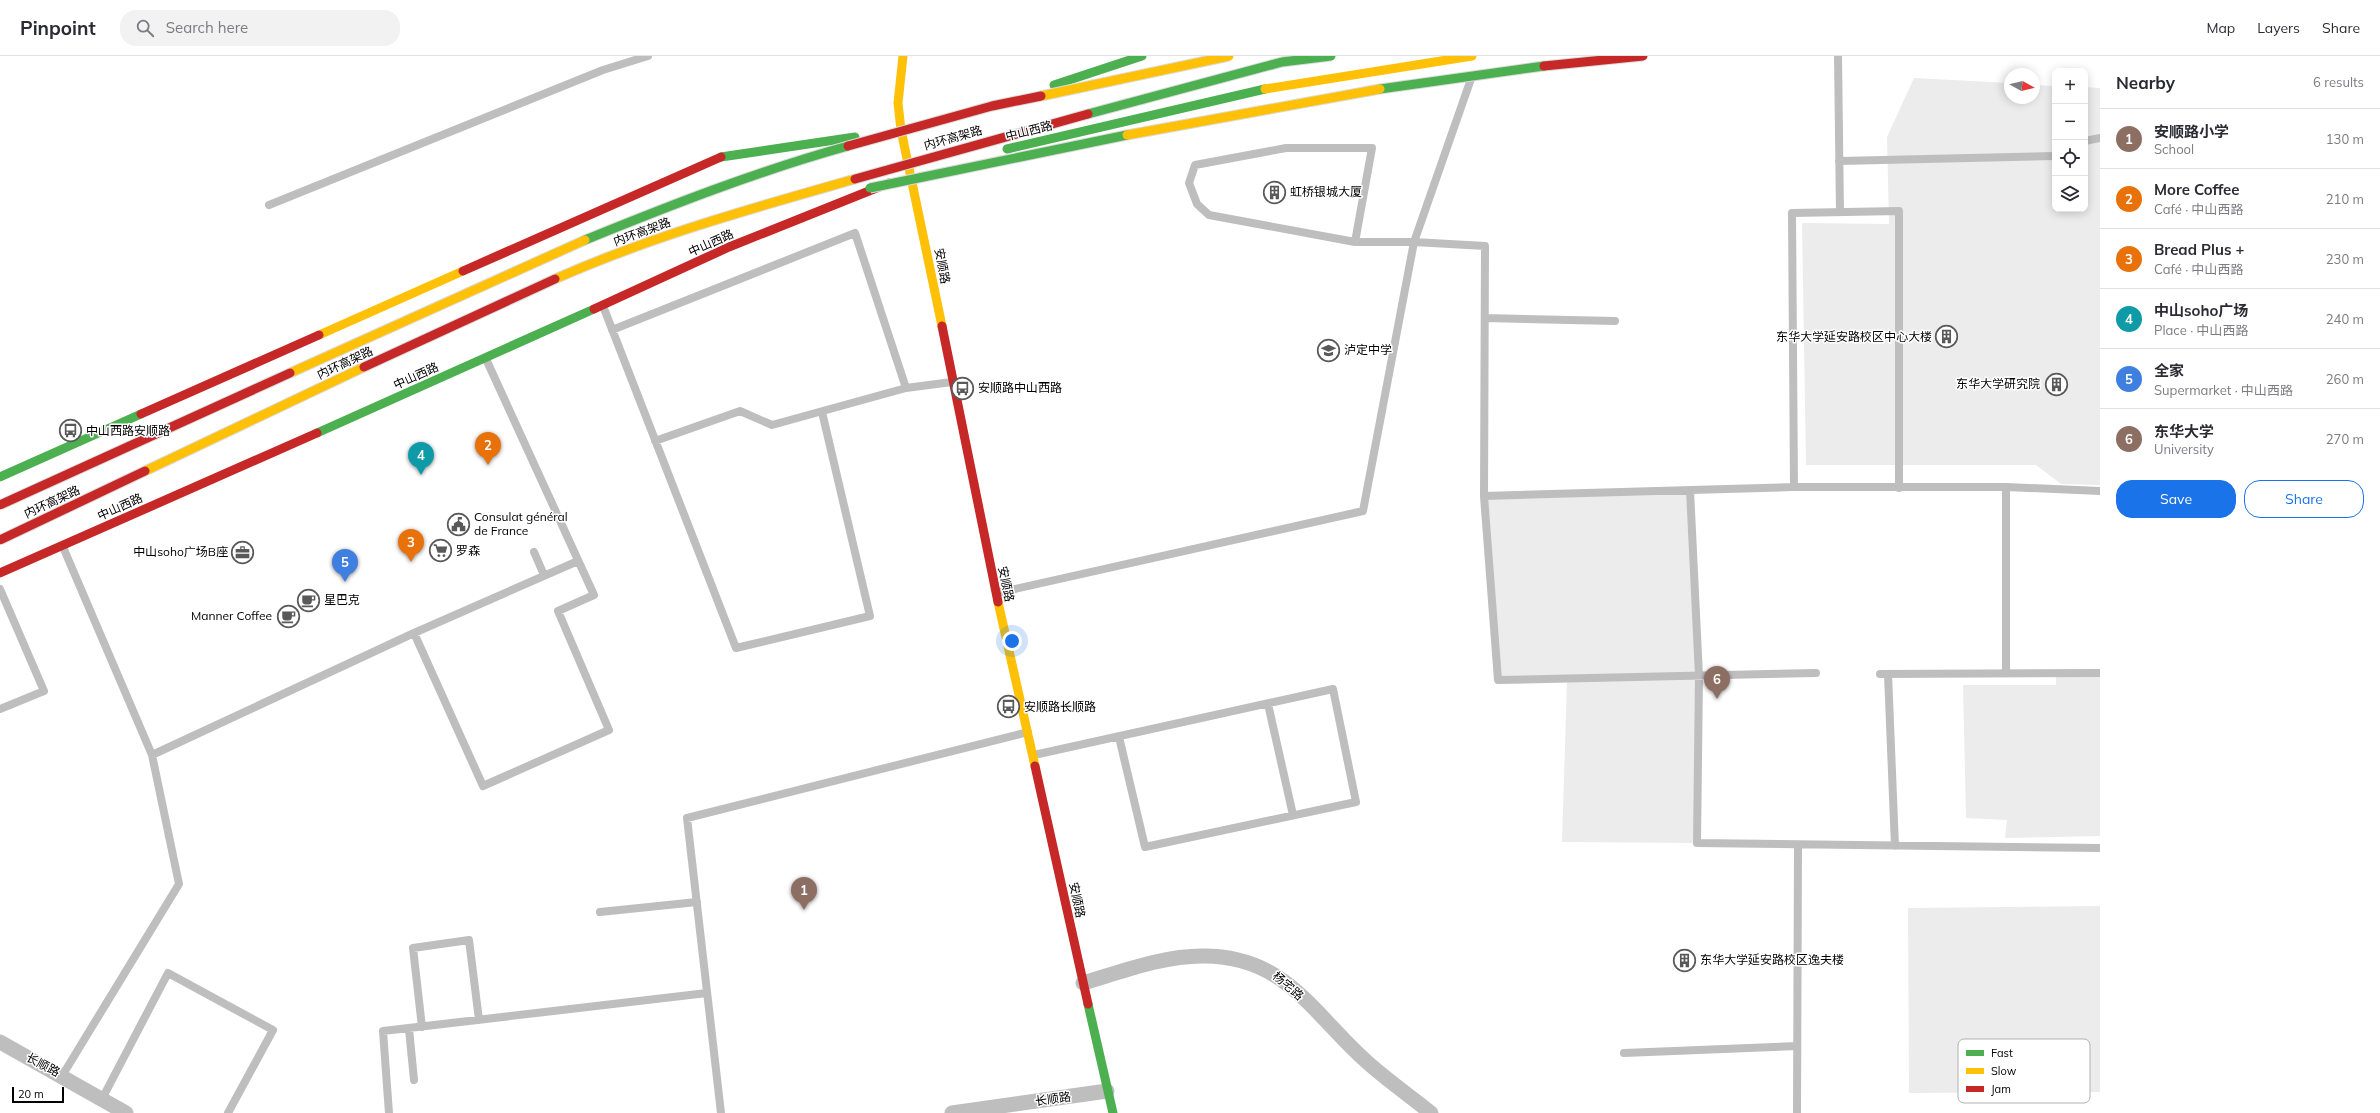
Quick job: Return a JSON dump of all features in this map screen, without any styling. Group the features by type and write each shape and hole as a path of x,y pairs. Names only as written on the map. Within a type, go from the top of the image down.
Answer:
{"main road":[{"name":"安顺路","path":"903,56 898,103 900,130 911,174 996,594 1034,755 1113,1113"},
{"path":"992,106 1142,56"},
{"path":"0,477 396,299 717,158 900,130 1172,64 1217,56"},
{"name":"内环高架路","path":"0,505 577,243 668,206 787,163 992,106 1229,56"},
{"name":"内环高架路","path":"0,540 506,300 605,257 695,225 977,143 1274,64 1331,56"},
{"name":"中山西路","path":"0,573 486,358 729,247 911,174 1081,130 1275,86 1472,56"},
{"path":"695,225 1009,158 1234,114 1472,75 1564,63 1643,56"}],"street":[{"name":"杨宅路","path":"1084,983 1153,963 1200,956 1234,958 1249,962 1266,969 1284,980 1367,1063 1431,1113"},
{"name":"长顺路","path":"0,1042 126,1113"},
{"name":"长顺路","path":"952,1113 1107,1091"}],"lane":[{"path":"269,205 603,70 648,56"},
{"path":"1838,56 1840,212"},
{"path":"996,594 1363,511 1414,242 1472,75"},
{"path":"2088,140 2100,138"},
{"path":"1355,242 1372,148 1286,148 1195,165 1189,183 1197,204 1208,215 1355,242 1414,242 1485,246 1484,496 1498,680 1816,673"},
{"path":"1839,161 2052,156"},
{"path":"1794,487 1792,213 1899,211 1899,488"},
{"path":"612,330 855,233 906,388"},
{"path":"602,305 736,648 870,616 822,412"},
{"path":"1485,318 1615,321"},
{"path":"414,633 483,786 609,730 558,611 594,595 486,358"},
{"path":"655,441 740,411 772,425 906,388 953,382"},
{"path":"1484,496 1794,487 2006,487 2100,491"},
{"path":"2006,487 2006,673"},
{"path":"1690,490 1699,676 1697,843 2100,848"},
{"path":"62,546 152,755 178,884 62,1076"},
{"path":"534,552 544,574"},
{"path":"152,755 414,633 544,574 578,561"},
{"path":"0,589 44,691 0,709"},
{"path":"1895,846 1884,674 2100,673"},
{"path":"1034,755 1119,736 1268,704 1333,689 1356,802 1145,847 1119,736"},
{"path":"1268,704 1293,816"},
{"path":"721,1113 687,818 1028,732"},
{"path":"1797,1113 1798,845"},
{"path":"600,912 697,902"},
{"path":"422,1028 413,948 469,940 479,1020"},
{"path":"102,1099 168,973 273,1030 228,1113"},
{"path":"389,1113 383,1031 422,1028 707,993"},
{"path":"409,1029 414,1080"},
{"path":"1624,1053 1797,1046"}],"shaded area":[{"path":"1914,78 2004,83 2004,104 2040,104 2040,85 2052,86 2052,212 2088,212 2088,87 2100,88 2100,485 2061,484 2036,465 1806,465 1802,223 1889,224 1887,137"},
{"path":"1690,490 1699,676 1697,843 1562,842 1567,680 1498,680 1484,496"},
{"path":"2056,673 2100,673 2100,836 2005,838 2007,820 1966,818 1963,685 2056,685"},
{"path":"2100,906 2100,1092 2090,1092 2090,1039 1958,1039 1958,1093 1909,1093 1908,908"}],"traffic: fast":[{"path":"1054,85 1142,56"},
{"path":"1088,114 1282,62 1331,56"},
{"path":"1380,89 1544,66"},
{"path":"1007,149 1265,89"},
{"path":"870,188 1127,135"},
{"path":"721,157 855,137"},
{"path":"585,240 715,189 781,166 848,146"},
{"path":"317,433 594,309"},
{"path":"0,477 141,414"},
{"path":"1088,1004 1113,1113"}],"traffic: slow":[{"path":"903,56 898,103 901,130 942,326"},
{"path":"1041,96 1229,56"},
{"path":"1265,89 1472,56"},
{"path":"1127,135 1380,89"},
{"path":"555,279 628,249 666,236 741,212 855,179"},
{"path":"290,373 585,240"},
{"path":"319,335 463,271"},
{"path":"145,471 364,367"},
{"path":"998,602 1035,766"}],"traffic: jam":[{"path":"1544,66 1643,56"},
{"path":"848,146 992,106 1041,96"},
{"path":"855,179 1088,114"},
{"path":"463,271 721,157"},
{"path":"594,309 729,247 889,183"},
{"path":"364,367 555,279"},
{"path":"942,326 998,602"},
{"path":"141,414 319,335"},
{"path":"0,505 290,373"},
{"path":"0,573 317,433"},
{"path":"0,540 145,471"},
{"path":"1035,766 1088,1004"}],"place":[{"name":"虹桥银城大厦","path":"1274,192"},
{"name":"东华大学延安路校区中心大楼","path":"1947,337"},
{"name":"泸定中学","path":"1329,350"},
{"name":"东华大学研究院","path":"2056,384"},
{"name":"安顺路中山西路","path":"962,388"},
{"name":"中山西路安顺路","path":"70,431"},
{"name":"More Coffee","path":"488,465"},
{"name":"中山soho广场","path":"421,475"},
{"name":"Consulat général de France","path":"458,524"},
{"name":"罗森","path":"440,551"},
{"name":"中山soho广场B座","path":"243,552"},
{"name":"Bread Plus +","path":"411,562"},
{"name":"全家","path":"345,582"},
{"name":"星巴克","path":"308,600"},
{"name":"Manner Coffee","path":"288,616"},
{"name":"东华大学","path":"1717,699"},
{"name":"安顺路长顺路","path":"1009,707"},
{"name":"安顺路小学","path":"804,910"},
{"name":"东华大学延安路校区逸夫楼","path":"1685,960"}]}
